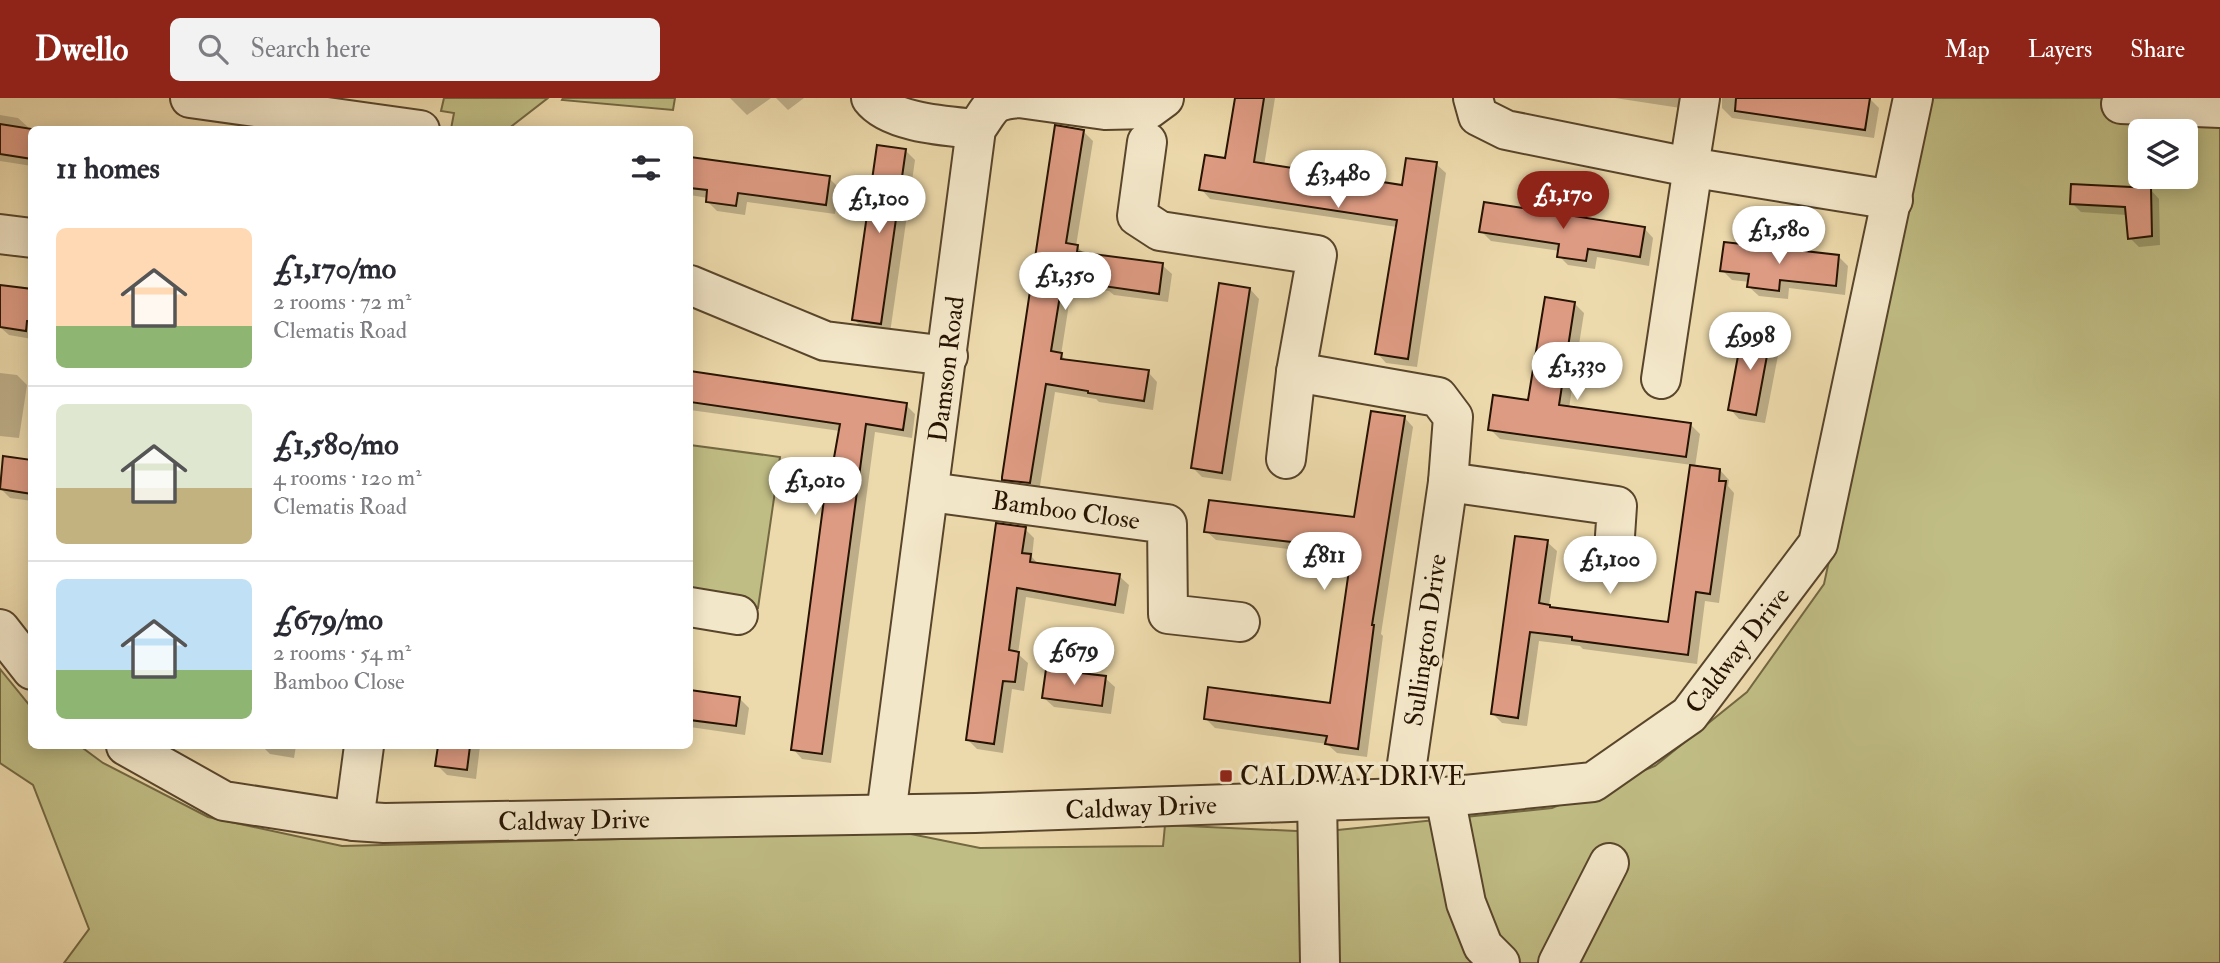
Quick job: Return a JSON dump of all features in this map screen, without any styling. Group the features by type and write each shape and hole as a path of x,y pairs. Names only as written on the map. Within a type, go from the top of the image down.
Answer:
{"street":[{"path":"871,98 892,114 936,124 976,129 994,103 1005,99 1019,98 1105,110 1149,109 1164,98"},
{"path":"1473,98 1478,116 1506,130 1689,167 1893,200"},
{"path":"1661,379 1700,98"},
{"name":"Caldway Drive","path":"131,749 224,801 354,821 384,823 886,814 1402,799 1593,782 1689,715 1818,544 1913,98"},
{"path":"2121,104 2217,105"},
{"path":"197,109 378,126"},
{"name":"Damson Road","path":"886,814 976,129"},
{"path":"1147,142 1137,216 1160,231 1317,255 1296,373 1286,459"},
{"path":"0,234 28,238"},
{"path":"693,286 825,341 948,356"},
{"name":"Sullington Drive","path":"1296,373 1438,397 1453,417 1448,482 1402,799"},
{"path":"1448,482 1617,506 1615,551"},
{"name":"Bamboo Close","path":"930,492 1167,524 1168,614 1240,621"},
{"path":"693,608 738,615"},
{"path":"0,629 28,665"},
{"path":"354,821 364,749"},
{"path":"1445,797 1466,903 1483,946 1499,963"},
{"path":"1317,801 1320,963"},
{"path":"1558,963 1608,863"}],"shaded area":[{"path":"444,98 548,98 512,126 452,126 454,113 441,111"},
{"path":"675,98 673,110 562,100"},
{"path":"1933,98 2220,98 2220,963 64,963 89,929 33,785 0,763 0,669 28,703 28,749 84,749 103,763 208,817 342,846 901,832 980,848 1163,846 1165,825 1318,832 1552,808 1655,766 1747,692 1824,584 1927,106"},
{"path":"693,445 780,457 758,608 693,597"}],"building":[{"path":"1235,98 1264,98 1254,162 1402,185 1406,158 1437,162 1408,359 1375,354 1397,220 1199,190 1205,155 1225,158"},
{"path":"1736,98 1870,98 1865,130 1735,111"},
{"path":"0,124 28,128 28,158 0,154"},
{"path":"1055,125 1084,130 1066,243 1078,245 1077,252 1163,263 1159,294 1063,277 1051,351 1062,353 1061,359 1149,370 1144,401 1046,384 1030,483 1002,480 1002,477"},
{"path":"877,145 906,149 881,324 852,320"},
{"path":"693,157 830,176 826,205 738,193 736,206 706,202 707,190 693,188"},
{"path":"2071,184 2151,189 2152,236 2128,239 2125,207 2070,204"},
{"path":"1484,202 1645,227 1640,257 1588,249 1586,261 1557,257 1559,244 1479,232"},
{"path":"1724,242 1839,255 1836,286 1780,280 1779,291 1747,287 1749,274 1720,271"},
{"path":"1219,283 1250,288 1222,473 1191,468"},
{"path":"0,285 28,288 26,331 0,327"},
{"path":"1545,297 1575,302 1559,405 1691,423 1686,457 1488,430 1493,395 1528,400"},
{"path":"1743,329 1771,334 1756,415 1728,410"},
{"path":"693,371 907,403 903,430 866,424 822,754 791,750 828,469 832,469 840,424 693,402"},
{"path":"1371,411 1405,416 1372,625 1358,749 1325,744 1327,736 1204,719 1208,687 1330,703 1352,549 1204,532 1209,500 1354,517"},
{"path":"3,456 28,459 28,493 0,489"},
{"path":"1690,465 1720,469 1719,481 1726,481 1710,594 1696,592 1688,655 1530,632 1518,718 1491,714 1515,536 1548,540 1539,603 1550,607 1668,622"},
{"path":"996,523 1026,527 1022,553 1031,554 1030,562 1120,574 1115,605 1017,588 1009,650 1019,652 1015,682 1003,681 994,744 966,740"},
{"path":"1046,669 1106,676 1102,706 1042,698"},
{"path":"693,690 740,697 736,726 693,720"},
{"path":"438,749 470,749 467,770 435,766"}],"place":[{"name":"CALDWAY DRIVE","path":"1226,776"}]}
